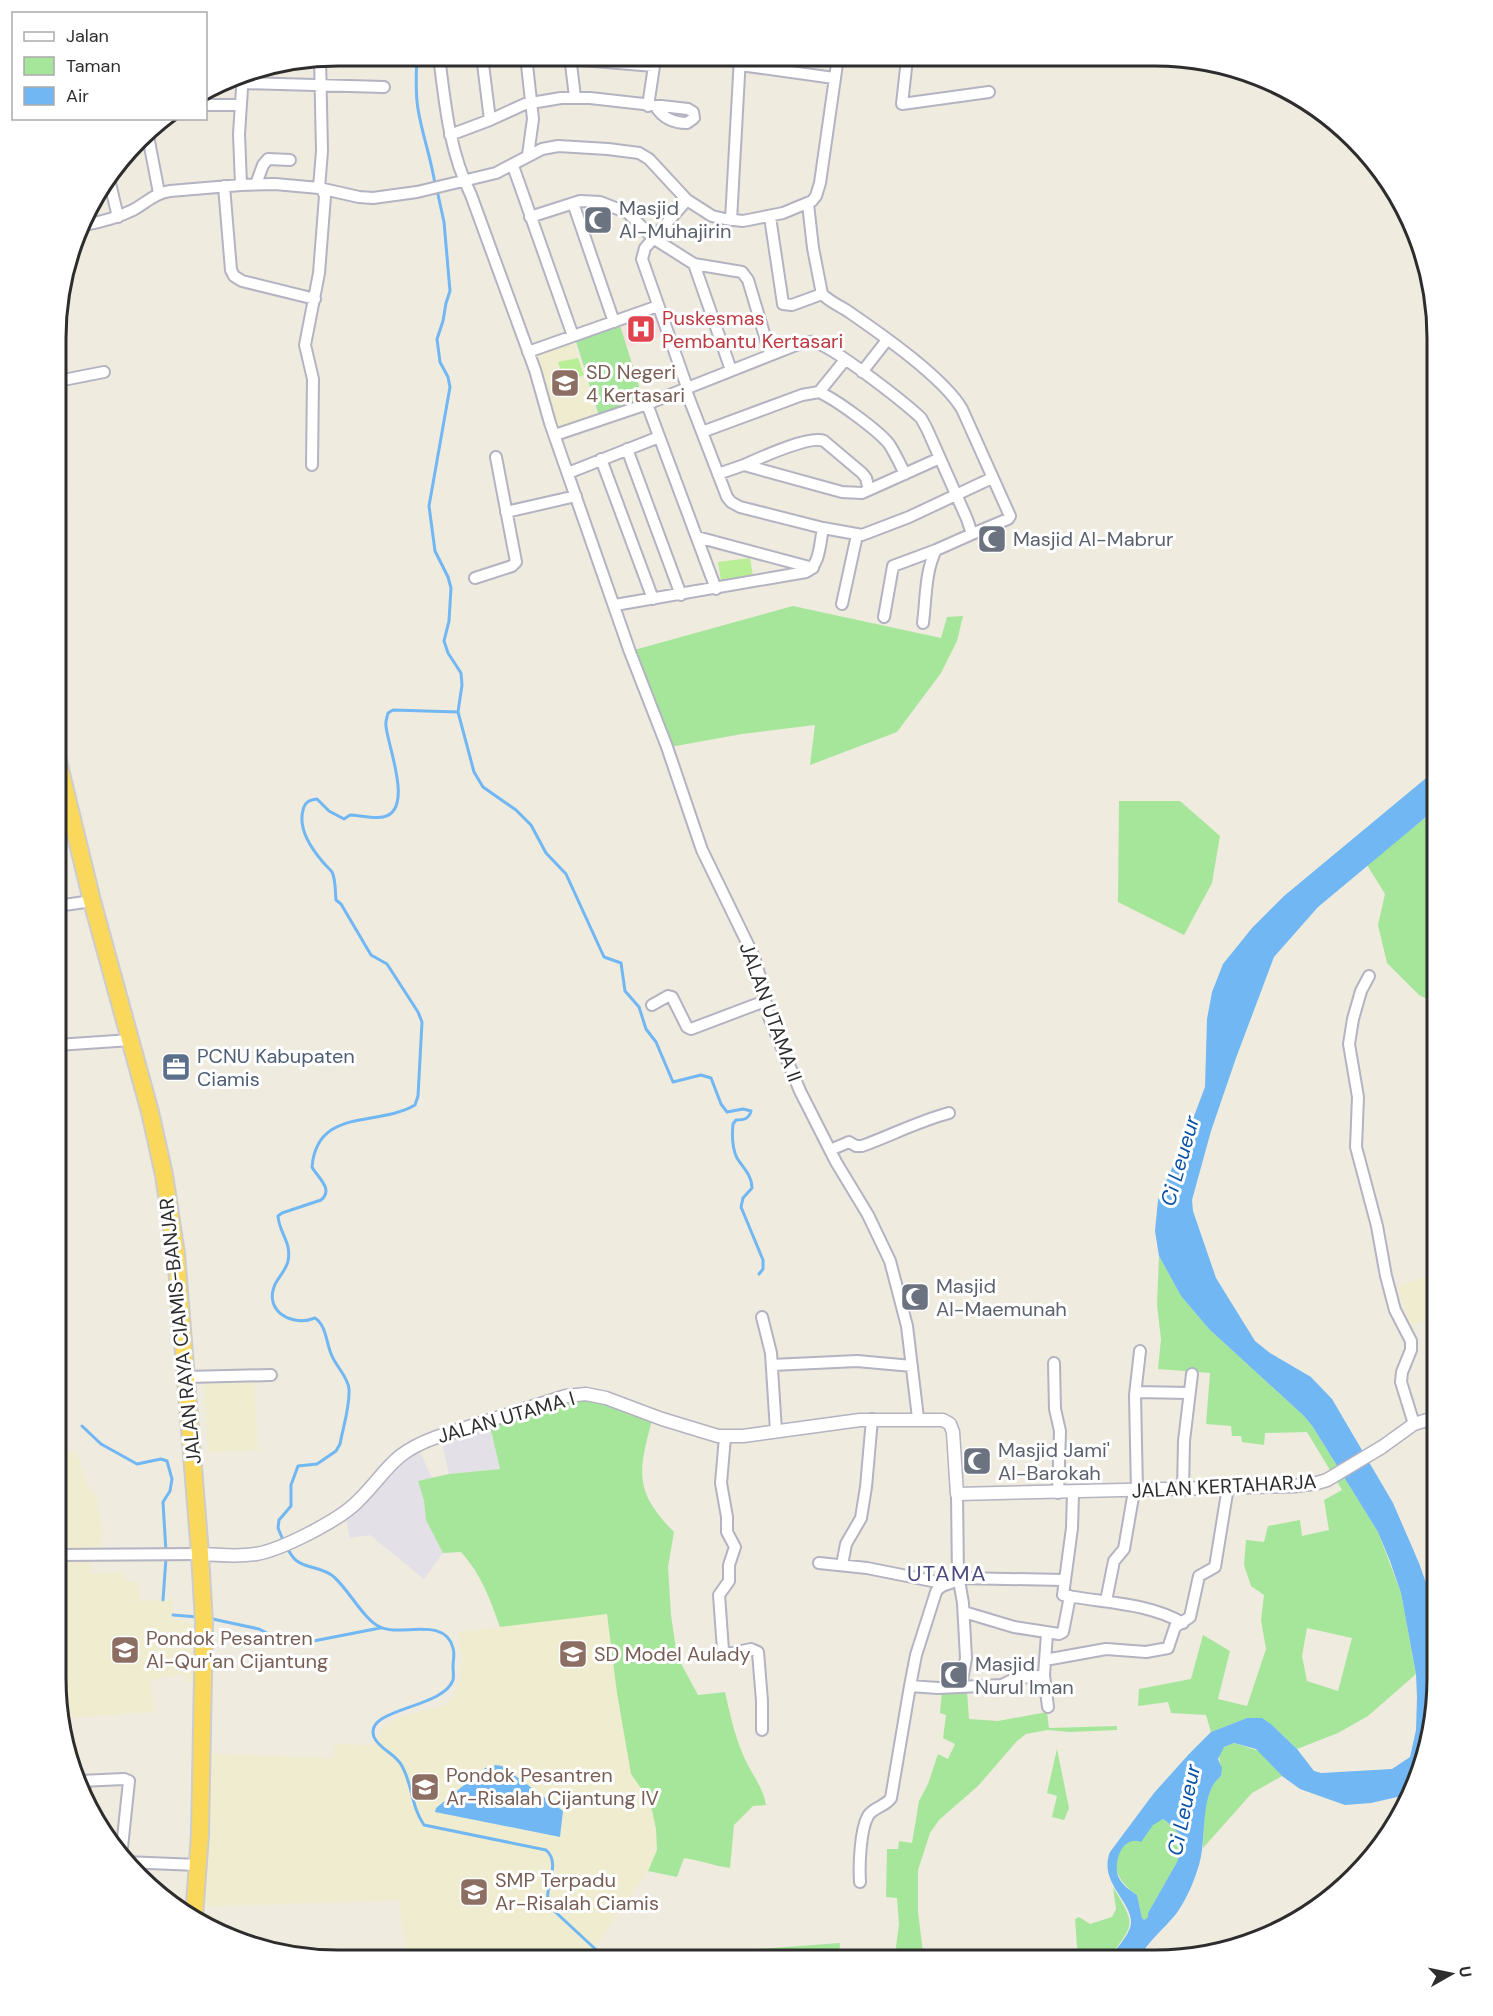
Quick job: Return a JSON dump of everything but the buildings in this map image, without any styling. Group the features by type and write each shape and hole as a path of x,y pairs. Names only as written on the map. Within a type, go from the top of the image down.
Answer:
{"highway":[{"name":"JALAN RAYA CIAMIS-BANJAR","path":"66,794 92,902 150,1112 164,1174 176,1254 204,1618 198,1866 195,1909"}],"street":[{"name":"JALAN UTAMA II","path":"440,66 450,135 464,181 528,352 576,496 702,850 757,966 776,1036 800,1091 868,1215 890,1261 905,1315 918,1418"},
{"path":"483,66 490,120"},
{"path":"527,66 532,102 531,142 528,155"},
{"path":"571,66 575,97"},
{"path":"450,135 532,102 575,97 652,106 655,66"},
{"path":"731,220 740,66"},
{"path":"768,66 834,78"},
{"path":"92,223 118,217 159,194 170,191 256,184 320,188 369,198 436,188 496,173 528,155 547,147 558,146 635,152 649,159 687,200 712,216 731,220 770,217 808,204 816,196 820,183 836,66"},
{"path":"906,66 902,104 988,92"},
{"path":"312,465 313,379 305,345 319,273 325,196 320,188 322,151 320,67"},
{"path":"254,79 320,86 384,87"},
{"path":"241,84 238,134 241,184"},
{"path":"207,105 239,105"},
{"path":"149,143 159,194"},
{"path":"256,184 263,165 268,159 290,160"},
{"path":"513,165 573,336"},
{"path":"224,186 230,260 234,276 242,281 315,299"},
{"path":"111,189 118,217"},
{"path":"687,200 645,248 642,259 702,432 727,497 735,505 858,535 882,528 957,496 992,478"},
{"path":"530,217 573,203 591,201 620,208 653,238 694,264 736,270 744,274 748,280 769,350 773,354"},
{"path":"573,203 614,322"},
{"path":"808,204 813,248 822,294 919,365 957,401 1010,518 893,566 884,617"},
{"path":"770,217 783,304 792,305 822,294"},
{"path":"694,264 731,370"},
{"path":"528,352 658,306"},
{"path":"862,372 887,340"},
{"path":"555,435 647,404 796,345 812,342 845,360 921,418 972,534"},
{"path":"702,432 802,395 819,392 845,360"},
{"path":"66,379 104,372"},
{"path":"819,392 883,437 893,450 905,474"},
{"path":"647,404 716,589"},
{"path":"568,473 659,437"},
{"path":"718,474 806,441 818,439 857,468 866,478 869,490"},
{"path":"627,449 681,595"},
{"path":"475,578 512,566 516,562 496,457"},
{"path":"744,465 842,492 858,494 940,458"},
{"path":"601,459 653,599"},
{"path":"506,512 576,496"},
{"path":"615,605 796,576 810,571 817,559 823,528"},
{"path":"842,604 858,535"},
{"path":"697,537 813,568"},
{"path":"924,623 930,568 936,550"},
{"path":"66,905 92,902"},
{"path":"1369,976 1361,991 1349,1044 1358,1097 1356,1147 1377,1226 1395,1310 1411,1341 1411,1350 1401,1377 1414,1424"},
{"path":"652,1005 668,996 672,997 687,1027 691,1029 765,1001"},
{"path":"66,1044 131,1040"},
{"path":"832,1150 847,1142 862,1146 949,1113"},
{"path":"762,1317 772,1365 776,1431"},
{"path":"1106,1601 1114,1561 1124,1550 1136,1491 1136,1392 1140,1351"},
{"path":"772,1365 857,1361 912,1366"},
{"path":"1054,1362 1055,1409 1060,1431 1058,1493"},
{"path":"1183,1490 1183,1451 1192,1374"},
{"path":"187,1377 271,1375"},
{"path":"1136,1392 1189,1393"},
{"name":"JALAN UTAMA I","path":"200,1554 246,1556 282,1545 351,1507 393,1460 413,1446 566,1396 586,1394 606,1398 662,1419 725,1437 872,1419 943,1420 952,1428 957,1494"},
{"path":"842,1564 846,1544 861,1518 872,1419"},
{"name":"JALAN KERTAHARJA","path":"957,1494 1073,1493 1305,1485 1327,1480 1382,1447 1414,1424 1427,1420"},
{"path":"725,1437 721,1483 727,1517 727,1532 735,1547 729,1565 729,1581 719,1595 723,1650 728,1654 751,1648 758,1652 762,1730"},
{"path":"1045,1660 1106,1650 1146,1652 1169,1647 1175,1627 1189,1619 1191,1615 1199,1576 1212,1569 1215,1564 1228,1488"},
{"path":"1073,1493 1072,1528 1062,1593 1163,1613 1183,1623"},
{"path":"957,1494 954,1580 960,1586 964,1612 966,1663 961,1686"},
{"path":"66,1556 200,1554"},
{"path":"819,1563 842,1564 954,1580 1064,1580"},
{"path":"860,1882 860,1853 867,1818 889,1801 892,1793 916,1655 936,1592 940,1586 954,1580"},
{"path":"964,1612 1014,1627 1047,1634 1062,1633 1070,1596"},
{"path":"1047,1634 1044,1675 1048,1707"},
{"path":"910,1686 938,1688 1002,1685 1014,1679 1044,1675"},
{"path":"87,1781 124,1779 129,1781 122,1844"},
{"path":"139,1863 198,1866"}],"shaded area":[{"name":"Puskesmas Pembantu Kertasari","path":"654,310 663,336 627,347 619,322"},
{"name":"SD Negeri 4 Kertasari","path":"570,343 574,344 598,419 561,430 558,428 534,355"},
{"path":"1427,1276 1427,1320 1411,1326 1397,1287"},
{"path":"254,1376 258,1450 208,1452 204,1379"},
{"path":"490,1426 500,1469 449,1474 441,1439"},
{"path":"419,1450 432,1478 418,1481 424,1501 426,1520 443,1553 424,1579 370,1535 350,1538 346,1517 361,1507 400,1462"},
{"path":"66,1452 76,1452 88,1488 95,1493 102,1527 101,1549 66,1551"},
{"name":"Pondok Pesantren Al-Qur'an Cijantung","path":"91,1556 90,1574 124,1572 125,1582 139,1581 140,1601 172,1599 174,1619 193,1624 195,1683 187,1683 187,1676 180,1674 150,1680 154,1712 69,1718 66,1678 66,1557"},
{"name":"Pondok Pesantren Ar-Risalah Cijantung IV","path":"607,1613 617,1693 631,1773 650,1801 656,1829 657,1850 648,1871 593,1950 406,1950 399,1900 203,1907 212,1754 333,1758 334,1744 374,1745 380,1731 387,1723 399,1717 446,1705 456,1693 463,1661 458,1643 460,1632"}],"green space":[{"path":"619,322 643,399 599,416 575,338"},
{"path":"578,358 584,375 565,383 558,362"},
{"path":"750,558 753,576 721,581 718,562"},
{"path":"793,606 941,638 947,617 963,616 957,641 941,673 897,732 810,765 815,725 742,734 670,747 634,650"},
{"path":"1119,801 1180,801 1220,836 1212,883 1184,935 1118,902"},
{"path":"1426,817 1427,999 1419,995 1387,963 1378,925 1385,894 1367,865"},
{"path":"1159,1256 1181,1296 1209,1329 1304,1416 1313,1427 1378,1532 1401,1593 1416,1674 1368,1716 1338,1733 1297,1749 1272,1725 1247,1718 1211,1732 1206,1715 1171,1713 1168,1702 1138,1706 1139,1689 1191,1679 1203,1635 1230,1651 1218,1699 1247,1706 1266,1649 1261,1620 1264,1595 1251,1586 1244,1565 1246,1540 1264,1542 1268,1526 1300,1520 1302,1536 1329,1530 1324,1500 1342,1490 1307,1432 1265,1433 1264,1445 1242,1442 1241,1436 1232,1436 1231,1426 1206,1424 1210,1373 1158,1369 1161,1339 1157,1305","holes":["1307,1628 1352,1638 1338,1691 1307,1681 1302,1656"]},
{"path":"577,1400 595,1400 652,1420 644,1454 643,1480 652,1505 674,1532 668,1567 671,1615 677,1656 698,1695 725,1692 738,1742 766,1805 753,1806 734,1825 730,1868 684,1858 677,1877 648,1871 657,1850 656,1829 650,1801 631,1774 617,1693 607,1614 500,1627 489,1597 474,1569 461,1552 443,1553 426,1520 424,1501 418,1481 449,1474 500,1469 490,1426"},
{"path":"942,1690 967,1691 969,1719 998,1721 1047,1712 1049,1728 1117,1726 1117,1730 1070,1732 1048,1730 1026,1734 1017,1741 978,1786 939,1820 930,1833 918,1870 918,1912 923,1950 896,1950 899,1924 897,1898 886,1897 887,1849 898,1849 899,1841 912,1843 919,1801 928,1784 938,1754 948,1759 955,1744 943,1738 946,1715 940,1713"},
{"path":"1234,1743 1259,1751 1282,1776 1252,1793 1203,1848 1207,1799 1210,1790 1221,1776 1220,1752"},
{"path":"1057,1749 1069,1808 1064,1820 1052,1817 1057,1796 1047,1793"},
{"path":"1163,1819 1185,1839 1177,1862 1148,1913 1148,1917 1144,1920 1137,1895 1124,1884 1117,1871 1117,1857 1127,1843"},
{"path":"1113,1887 1129,1918 1127,1931 1115,1950 1077,1950 1075,1919 1079,1917 1090,1924 1112,1917 1116,1909"},
{"path":"840,1943 840,1950 745,1950"}],"water":[{"name":"Ci Leueur","path":"1427,777 1427,817 1318,907 1274,957 1211,1131 1192,1200 1193,1211 1216,1278 1255,1341 1270,1353 1311,1377 1332,1399 1393,1503 1427,1586 1425,1713 1413,1765 1400,1796 1371,1803 1345,1805 1300,1789 1282,1776 1256,1749 1234,1743 1224,1747 1218,1759 1222,1768 1221,1776 1209,1794 1206,1806 1201,1857 1186,1898 1176,1914 1145,1950 1115,1950 1125,1937 1131,1923 1130,1915 1108,1873 1107,1863 1110,1852 1154,1793 1211,1732 1247,1718 1262,1718 1297,1749 1314,1771 1321,1773 1392,1769 1410,1757 1416,1730 1416,1674 1401,1593 1378,1532 1313,1427 1304,1416 1209,1329 1181,1296 1159,1256 1155,1231 1158,1200 1205,1087 1207,1019 1212,992 1223,964 1252,928 1284,896","holes":["1163,1819 1185,1839 1177,1862 1148,1913 1148,1917 1144,1920 1137,1895 1119,1878 1117,1865 1120,1852 1129,1842 1141,1842 1153,1825"]},
{"path":"502,1766 563,1811 560,1837 435,1812 436,1808 485,1768"}],"waterway":[{"path":"417,66 417,102 435,184"},
{"path":"437,190 444,222 450,291 437,339 440,362 448,377 450,387 429,506 435,551 451,588 449,621 444,641 448,653 461,673 462,685 458,712 474,772 483,787 516,810 531,825 546,853 566,874 604,957 621,963 625,991 639,1007 646,1029 656,1042 673,1082 701,1075 711,1078 721,1104 727,1112 743,1109 751,1111 747,1117 736,1120 733,1124 733,1145 735,1154 752,1183 752,1188 743,1198 741,1207 763,1260 763,1269 759,1274"},
{"path":"283,1540 278,1528 279,1520 291,1506 291,1485 298,1466 317,1464 336,1451 340,1444 346,1417 349,1389 332,1356 319,1321 315,1318 290,1319 277,1310 274,1304 272,1296 274,1287 287,1265 289,1254 278,1216 321,1200 325,1196 324,1184 312,1167 316,1148 325,1135 337,1127 400,1112 415,1105 418,1096 422,1022 387,964 371,955 341,904 336,900 332,872 313,850 306,837 302,824 303,810 308,802 317,799 329,811 344,819 350,815 383,817 392,812 397,803 398,790 387,735 388,713 393,710 458,712"},
{"path":"82,1426 101,1444 137,1464 161,1459 167,1461 172,1479 170,1491 163,1502 166,1552"},
{"path":"286,1546 297,1561 325,1571 334,1577 374,1624 389,1629 432,1630 448,1638 454,1655 453,1680 446,1690 435,1697 380,1720 374,1727 374,1737 402,1766 424,1825 546,1850 553,1863 548,1893 550,1907 596,1950"},
{"path":"163,1600 166,1558"},
{"path":"173,1615 198,1617"},
{"path":"208,1618 259,1629 293,1645 380,1628"}],"place":[{"name":"Masjid Al-Muhajirin","path":"598,220"},
{"name":"Puskesmas Pembantu Kertasari","path":"641,329"},
{"name":"SD Negeri 4 Kertasari","path":"565,383"},
{"name":"Masjid Al-Mabrur","path":"992,539"},
{"name":"PCNU Kabupaten Ciamis","path":"176,1067"},
{"name":"Masjid Al-Maemunah","path":"915,1297"},
{"name":"Masjid Jami' Al-Barokah","path":"977,1461"},
{"name":"Pondok Pesantren Al-Qur'an Cijantung","path":"125,1650"},
{"name":"SD Model Aulady","path":"573,1654"},
{"name":"Masjid Nurul Iman","path":"954,1675"},
{"name":"Pondok Pesantren Ar-Risalah Cijantung IV","path":"425,1787"},
{"name":"SMP Terpadu Ar-Risalah Ciamis","path":"474,1892"}],"district":[{"name":"UTAMA","path":"947,1573"}]}
